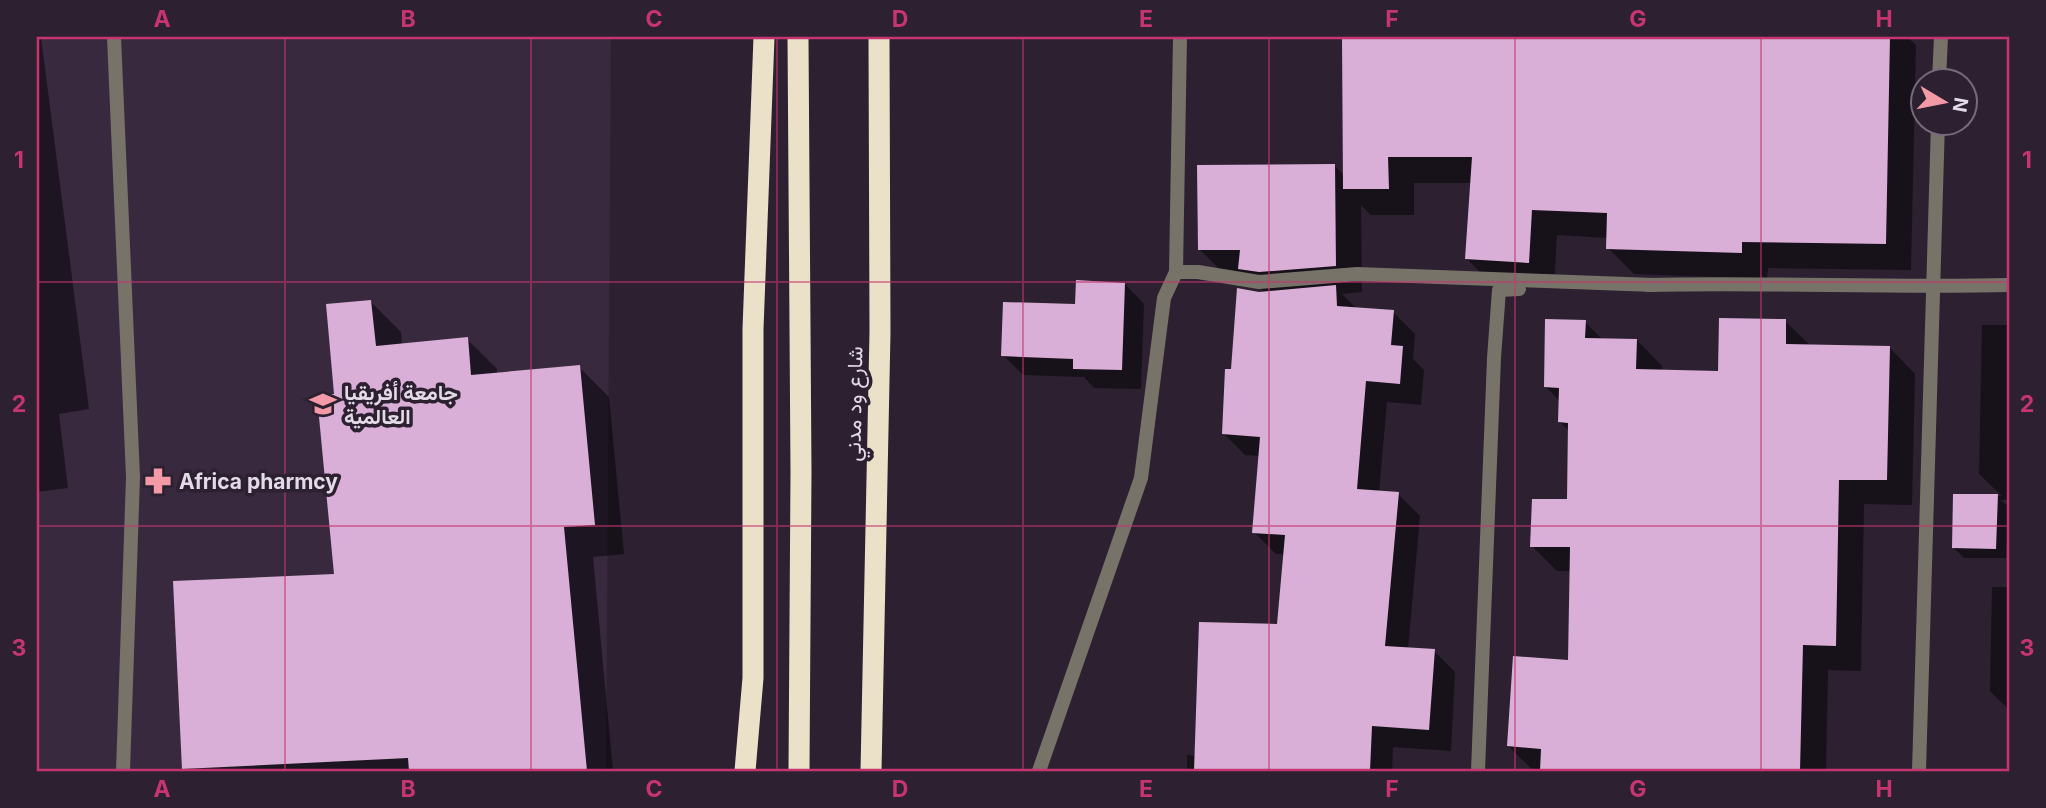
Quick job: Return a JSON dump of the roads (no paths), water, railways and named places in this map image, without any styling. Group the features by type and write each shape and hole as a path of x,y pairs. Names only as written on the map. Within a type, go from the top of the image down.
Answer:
{"highway":[{"path":"745,771 753,678 753,329 764,37"},
{"path":"798,37 801,472 799,771"},
{"name":"شارع ود مدني","path":"871,771 880,332 879,37"}],"street":[{"path":"114,37 133,477 123,771"},
{"path":"1039,771 1142,478 1164,298 1176,272 1180,37"},
{"path":"1940,66 1941,37"},
{"path":"1919,771 1938,136"},
{"path":"1176,272 1198,272 1259,282 1357,274 1654,285"},
{"path":"1478,771 1499,290 1654,285 2009,285"}],"place":[{"name":"جامعة أفريقيا العالمية","path":"323,404"},
{"name":"Africa pharmcy","path":"158,481"}]}
